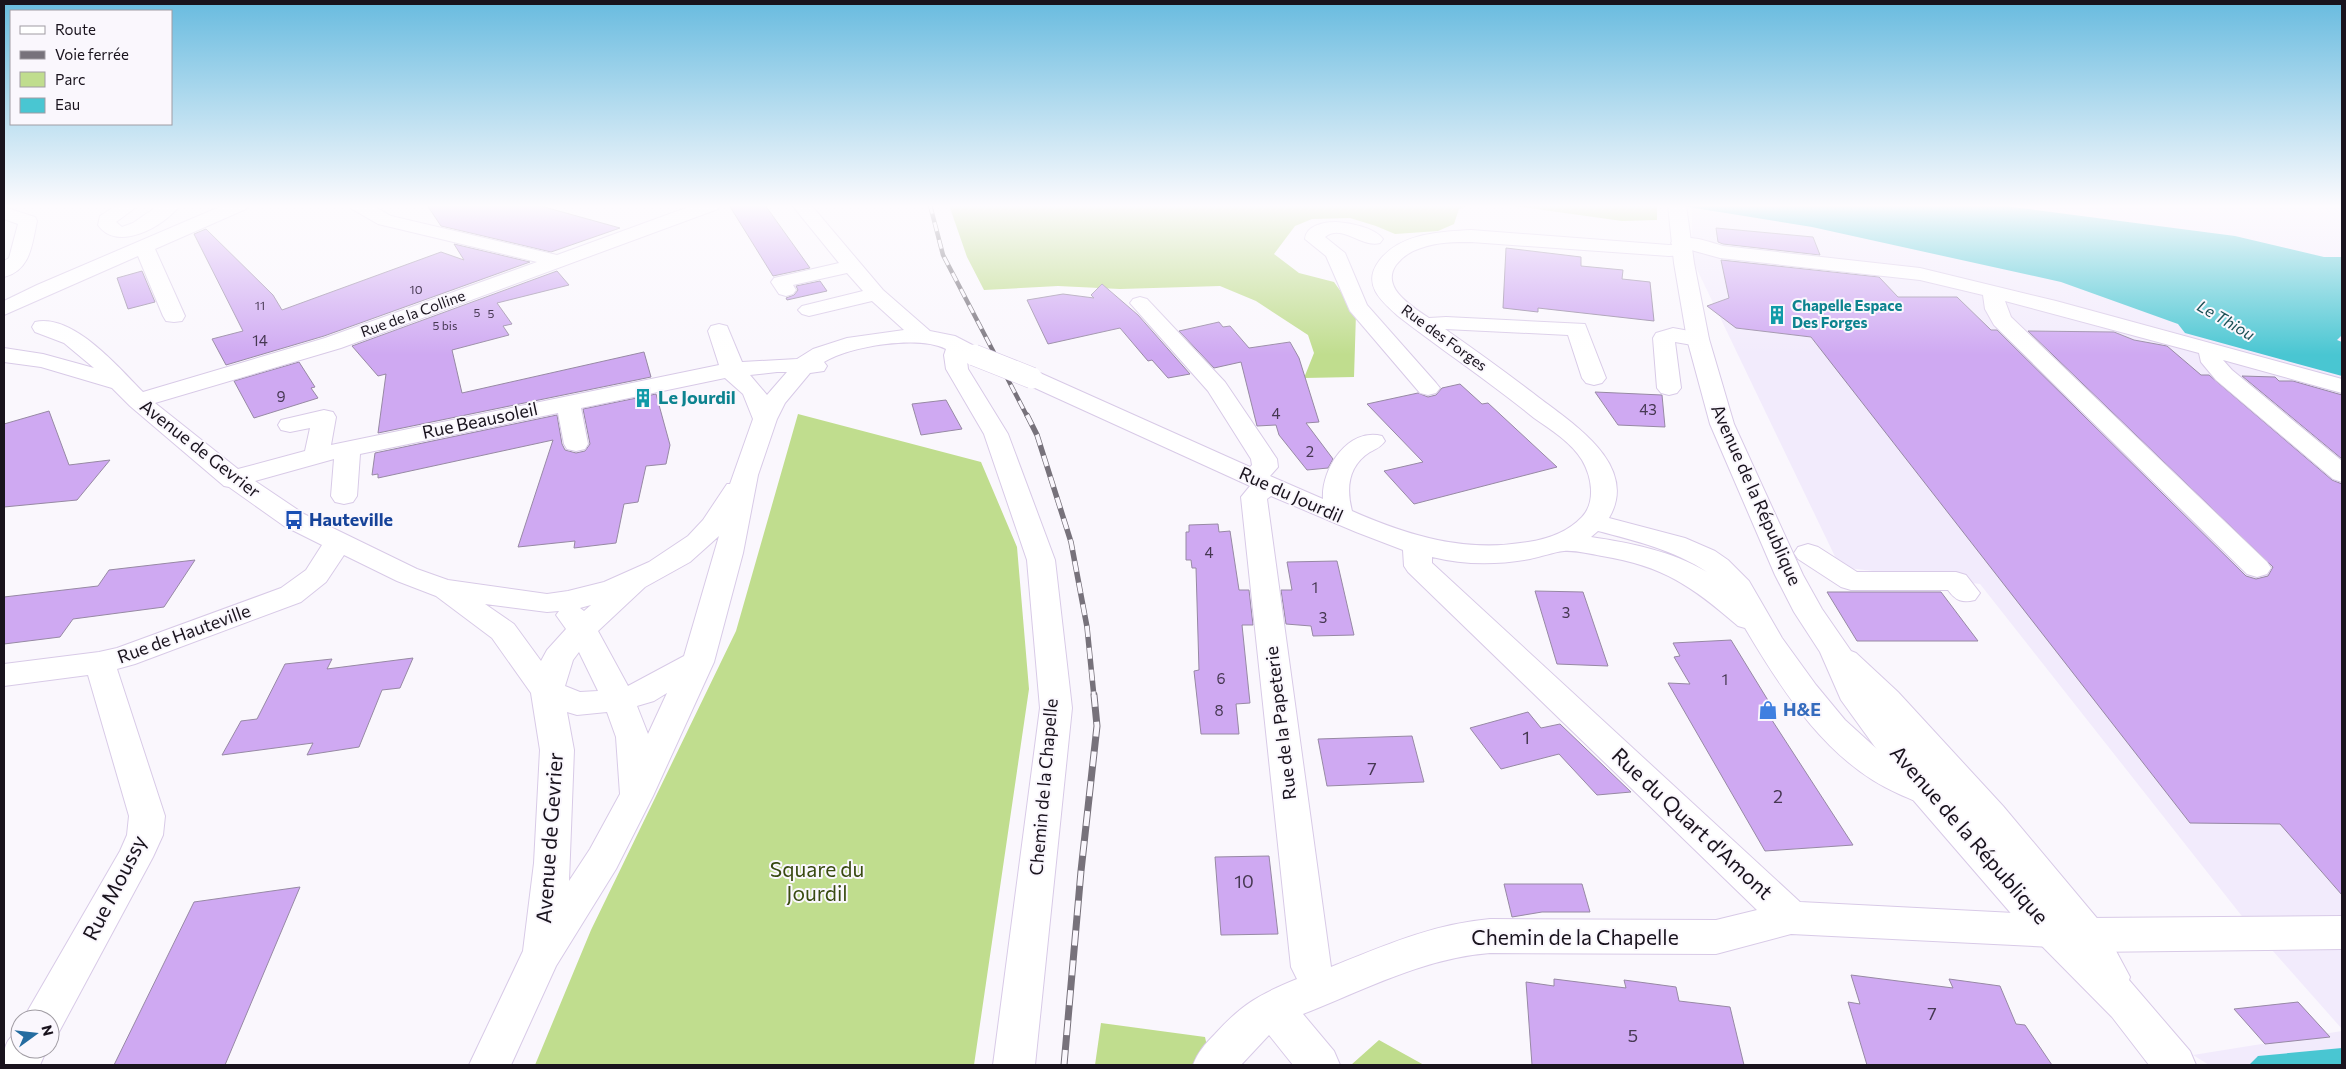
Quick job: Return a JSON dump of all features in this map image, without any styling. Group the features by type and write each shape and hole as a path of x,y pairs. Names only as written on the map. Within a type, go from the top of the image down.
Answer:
{"street":[{"path":"4,271 18,260 19,255"},
{"path":"4,309 114,255"},
{"path":"148,255 174,316"},
{"path":"532,255 558,261"},
{"name":"Rue de la Colline","path":"130,393 332,343 575,255"},
{"path":"842,255 876,294 923,336 946,341 962,352"},
{"path":"1336,255 1357,307 1374,330 1428,388"},
{"name":"Rue des Forges","path":"1396,255 1388,260 1380,278 1383,287 1392,299 1559,425 1593,457 1600,471 1604,487 1603,502 1594,522"},
{"name":"Avenue de la République","path":"1684,255 1698,339 1716,406 1734,455 1789,575 1809,612 1835,650 1857,700 1926,792 2069,933"},
{"path":"1746,255 1920,274 1992,291 2342,386"},
{"path":"786,290 781,282 851,266"},
{"path":"4,348 30,336 41,321 45,301 54,289 78,274"},
{"path":"1992,291 1996,309 2002,320 2257,568"},
{"path":"809,310 876,294"},
{"path":"1140,304 1217,387 1264,459 1265,467 1260,482"},
{"name":"Avenue de Gevrier","path":"4,313 23,312 72,338 90,352 130,393 233,480 294,520 407,575 443,588 547,603 561,602 635,582"},
{"path":"1374,330 1421,322 1577,329 1594,378"},
{"path":"719,332 731,363 729,370 749,385 758,396 765,419"},
{"path":"1669,388 1664,338 1670,335 1698,339"},
{"path":"906,352 916,345 923,336"},
{"name":"Avenue de Gevrier","path":"490,1065 541,956 603,859 636,796 698,662 729,553 745,475 765,419 775,400 821,354 855,343 896,337 923,336"},
{"path":"2210,350 2212,362 2224,375 2342,474"},
{"path":"806,371 852,359 906,352 962,352"},
{"name":"Rue du Jourdil","path":"962,352 1032,378 1260,482 1379,533 1417,545 1461,554 1486,555 1535,549 1563,542 1594,522 1682,547 1717,566 1742,592 1759,628 1817,712 1830,728 1863,757 1926,792 1990,816"},
{"name":"Chemin de la Chapelle","path":"962,352 957,369 996,434 1041,560 1056,708 1014,1065"},
{"name":"Avenue de Gevrier","path":"4,355 43,361 130,393"},
{"name":"Rue Beausoleil","path":"233,480 264,469 348,449 729,370 806,371"},
{"path":"568,403 576,444"},
{"path":"290,425 324,417 317,456"},
{"path":"1340,516 1334,498 1340,466 1359,448 1373,441"},
{"path":"344,496 348,449"},
{"name":"Avenue de Gevrier","path":"541,956 552,863 557,750 548,691 558,657 582,629 635,582 690,550 714,525 745,475"},
{"name":"Rue de la Papeterie","path":"1260,482 1254,497 1311,967"},
{"name":"Rue de Hauteville","path":"4,675 99,664 124,657 290,595 316,576 338,542"},
{"name":"Rue du Jourdil","path":"1563,542 1610,548 1674,567 1706,584 1759,628"},
{"name":"Rue du Quart d'Amont","path":"1417,545 1418,566 1790,918"},
{"path":"1808,553 1851,581 1956,581 1965,592"},
{"name":"Avenue de Gevrier","path":"443,588 503,631 548,691 577,704 618,700 643,693 698,662"},
{"path":"561,602 582,629 618,700 633,737 636,796"},
{"name":"Avenue de la République","path":"1835,650 1886,700 1990,816 2069,933 2176,1065"},
{"name":"Rue Moussy","path":"50,1009 135,858 146,829 147,816 99,664"},
{"path":"1790,918 2069,933 2278,935 2342,933"},
{"name":"Chemin de la Chapelle","path":"1214,1065 1251,1024 1284,1003 1429,946 1465,938 1490,936 1716,937 1790,918"},
{"path":"1274,1009 1313,1058"}],"shaded area":[{"path":"1692,255 2342,255 2342,1029 2241,915 1980,584 1840,567 1692,259"},
{"path":"2342,1031 2342,1065 2209,1065 2193,1055"}],"green space":[{"path":"966,255 1275,255 1299,273 1334,282 1356,313 1354,377 1304,378 1314,353 1308,335 1256,301 1220,286 1120,289 1058,286 984,290"},
{"name":"Square du Jourdil","path":"798,414 981,462 1017,547 1029,689 974,1065 535,1065 591,930 736,631"},
{"path":"1101,1023 1205,1037 1211,1065 1095,1065"},
{"path":"1379,1040 1424,1065 1351,1065"}],"water":[{"name":"Le Thiou","path":"1938,255 2315,255 2342,257 2342,335 2337,340 2342,342 2342,376 2185,333 2178,324 2061,282"},
{"path":"2342,1048 2342,1065 2249,1065 2258,1056"}],"building":[{"path":"205,255 232,255 273,295 282,310 433,255 449,255 464,260 461,255 500,255 530,262 324,336 226,365 212,339 243,331"},
{"path":"760,255 801,255 810,268 773,276"},
{"path":"1506,255 1563,255 1581,257 1581,266 1623,270 1622,279 1650,282 1654,321 1538,308 1538,312 1503,308"},
{"path":"1721,260 1879,277 1898,297 1957,297 1991,330 1997,330 2246,576 2256,579 2268,576 2273,567 2028,331 2114,332 2134,340 2167,346 2201,375 2209,375 2332,480 2342,484 2342,895 2280,824 2190,823 1811,337 1736,328 1707,306 1729,298"},
{"path":"142,271 155,302 128,309 117,278"},
{"path":"557,271 569,285 497,303 512,324 503,326 509,335 452,350 462,393 644,352 651,377 378,433 386,374 378,376 352,346"},
{"path":"820,281 827,291 787,300 786,298 794,295 798,290 796,286"},
{"path":"1102,284 1138,315 1190,374 1168,378 1152,360 1148,361 1120,328 1048,344 1027,300 1063,294 1094,298 1091,295"},
{"path":"1219,322 1223,327 1230,326 1249,348 1290,342 1299,358 1319,422 1306,423 1333,459 1328,468 1307,470 1279,435 1276,425 1257,426 1241,362 1214,368 1179,331"},
{"path":"299,362 315,387 311,388 318,398 254,418 234,381"},
{"path":"2242,376 2275,377 2279,381 2293,381 2342,395 2342,459"},
{"path":"1460,384 1482,404 1488,403 1557,467 1414,504 1384,471 1423,462 1367,404 1418,393 1428,397 1436,395 1442,388"},
{"path":"1595,392 1662,395 1665,427 1618,425"},
{"path":"656,394 670,445 666,464 646,466 638,502 624,504 616,543 574,548 575,541 518,547 553,440 378,478 378,474 372,475 375,453 557,415 562,444 565,450 576,453 585,451 590,444 583,409"},
{"path":"946,400 962,429 921,435 912,404"},
{"path":"49,411 69,465 110,460 77,500 4,507 4,424"},
{"path":"1218,524 1219,532 1230,531 1239,590 1249,590 1253,625 1242,625 1250,703 1236,704 1239,734 1201,734 1194,671 1199,670 1196,568 1192,568 1191,560 1186,560 1186,532 1189,532 1189,525"},
{"path":"195,560 164,607 73,619 60,637 4,644 4,597 98,586 109,570"},
{"path":"1337,561 1354,635 1313,636 1311,626 1286,624 1281,590 1292,590 1287,562"},
{"path":"1535,591 1583,592 1608,666 1557,664"},
{"path":"1827,592 1941,592 1978,641 1857,641"},
{"path":"1731,640 1777,715 1768,714 1853,845 1765,851 1668,683 1690,684 1674,657 1680,656 1673,643"},
{"path":"413,658 400,688 382,690 359,747 307,755 313,743 222,755 241,721 257,719 285,664 332,659 327,669"},
{"path":"1528,712 1541,728 1560,724 1631,792 1597,795 1559,754 1501,769 1470,728"},
{"path":"1412,736 1424,782 1327,786 1318,739"},
{"path":"1269,856 1278,934 1221,935 1215,857"},
{"path":"1504,884 1582,884 1590,912 1542,912 1512,917"},
{"path":"300,887 225,1065 114,1065 194,902"},
{"path":"1851,975 1953,988 1949,979 2000,986 2016,1024 2025,1025 2052,1065 1867,1065 1848,1002 1860,1004"},
{"path":"1554,979 1626,988 1624,980 1676,987 1679,1001 1730,1007 1744,1065 1532,1065 1526,982 1554,986"},
{"path":"2298,1002 2330,1037 2265,1044 2234,1009"}],"railway":[{"path":"943,255 1027,416"},
{"path":"1027,415 1037,435 1071,542 1087,627 1094,697"},
{"path":"1064,1065 1081,871 1097,726 1094,695"}],"place":[{"name":"Chapelle Espace Des Forges","path":"1777,315"},
{"name":"Le Jourdil","path":"643,398"},
{"name":"Hauteville","path":"294,520"},
{"name":"H&E","path":"1768,710"}]}
